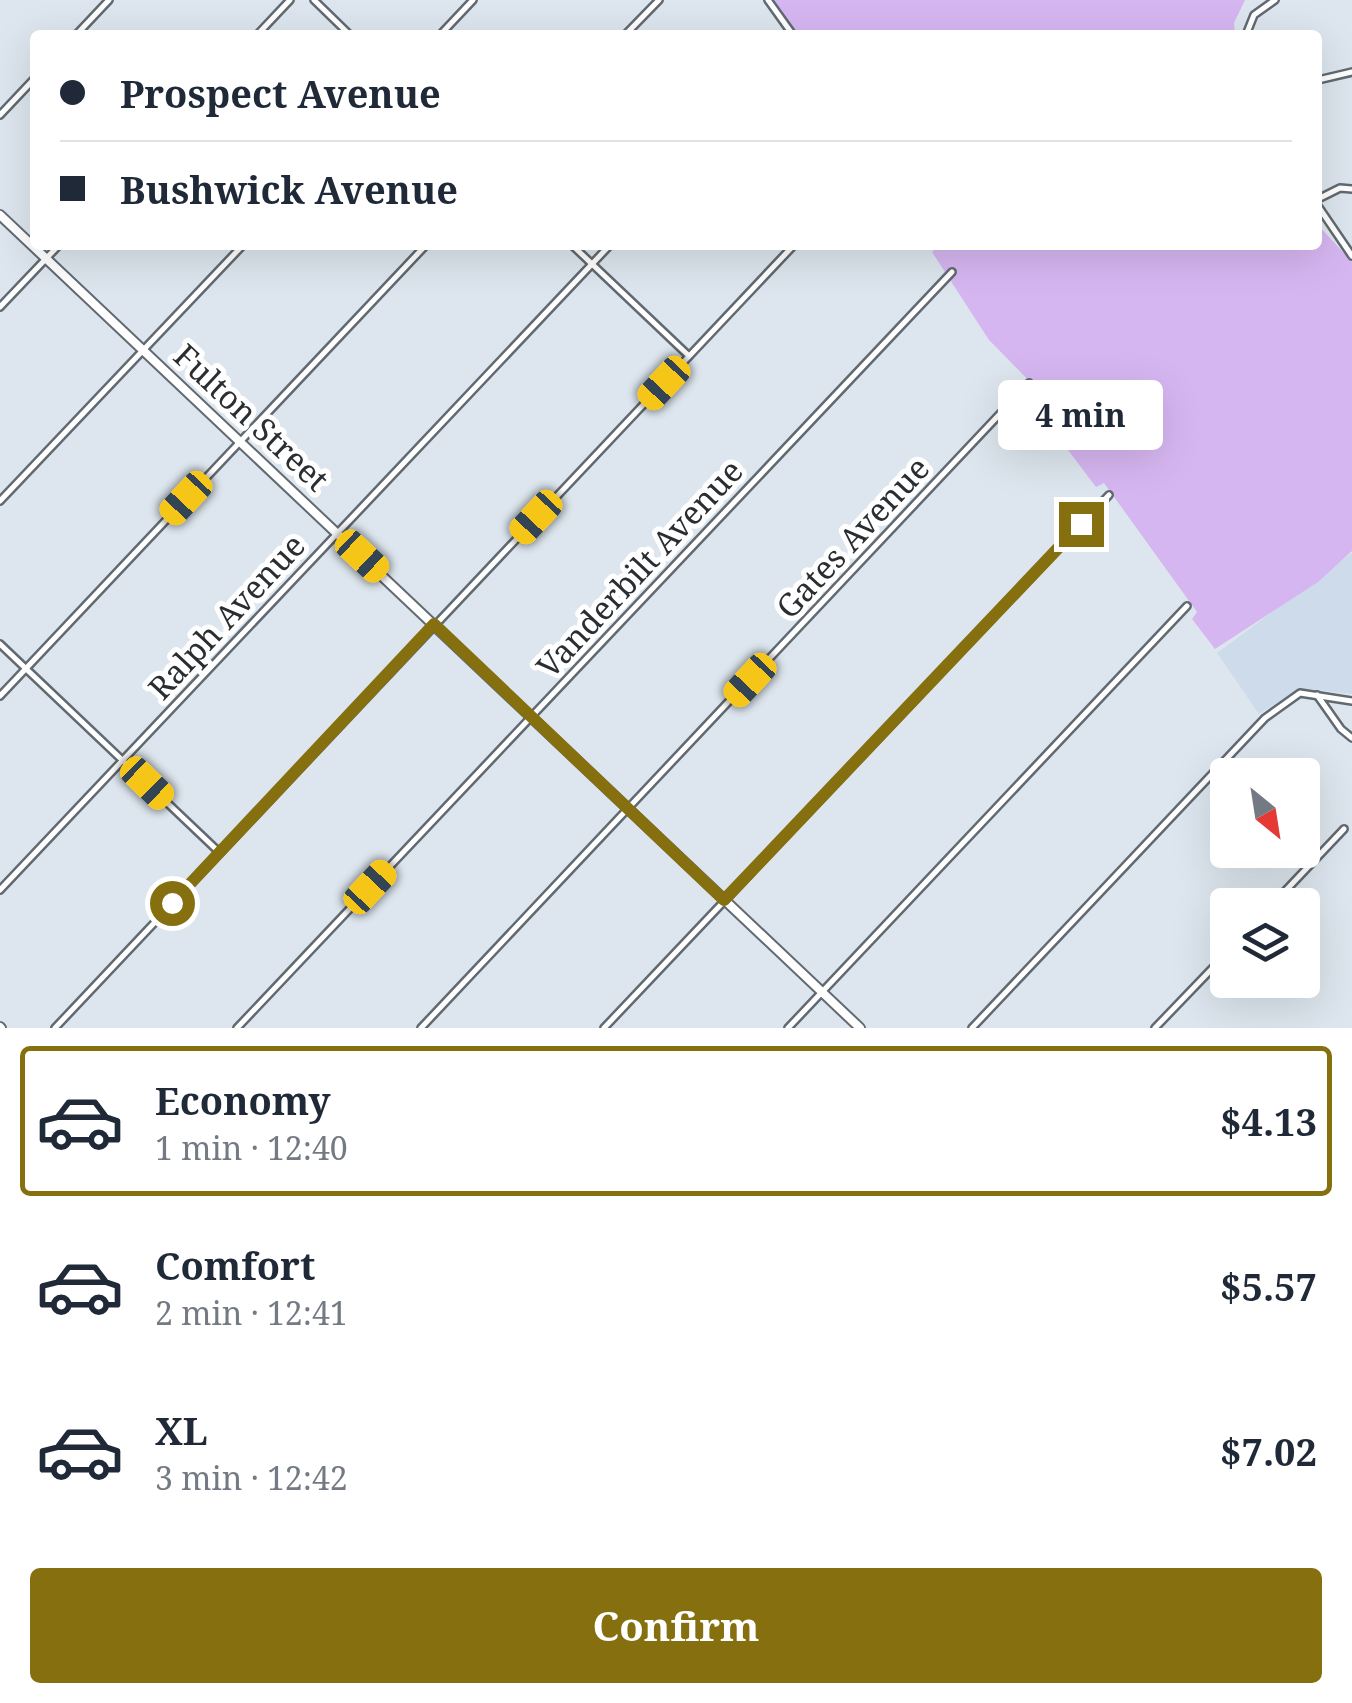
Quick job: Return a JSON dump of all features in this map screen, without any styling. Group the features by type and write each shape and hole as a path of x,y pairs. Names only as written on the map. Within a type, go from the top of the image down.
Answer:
{"street":[{"path":"81,30 109,0"},
{"path":"262,30 290,0"},
{"path":"314,0 345,30"},
{"path":"445,30 473,0"},
{"path":"630,30 658,0"},
{"path":"768,0 789,30"},
{"path":"1248,30 1254,15 1275,0"},
{"path":"1322,79 1352,72"},
{"path":"0,115 30,83"},
{"path":"1322,199 1340,188 1352,188"},
{"path":"1322,208 1352,256"},
{"name":"Fulton Street","path":"0,215 30,243"},
{"name":"Fulton Street","path":"37,250 860,1028"},
{"path":"0,307 54,250"},
{"path":"0,501 237,250"},
{"path":"0,696 421,250"},
{"path":"577,250 689,356"},
{"name":"Ralph Avenue","path":"0,890 605,250"},
{"path":"55,1028 789,250"},
{"name":"Vanderbilt Avenue","path":"236,1028 952,272"},
{"name":"Gates Avenue","path":"421,1028 1030,384"},
{"path":"604,1028 1108,494"},
{"path":"788,1028 1186,606"},
{"path":"0,644 220,852"},
{"path":"972,1028 1265,718 1300,693 1352,701"},
{"path":"1317,695 1352,738"},
{"path":"1288,888 1344,830"},
{"path":"1156,1028 1210,971"}],"shaded area":[{"path":"774,0 1245,0 1235,30 794,30"},
{"path":"1322,229 1352,262 1352,551 1318,582 1215,649 1192,619 1197,612 1104,483 1096,487 1062,442 1055,416 1036,388 989,340 932,252 1322,250"},
{"path":"1352,553 1352,694 1300,688 1259,714 1217,653"}],"route":[{"path":"172,903 434,624 724,900 1081,524"}]}
